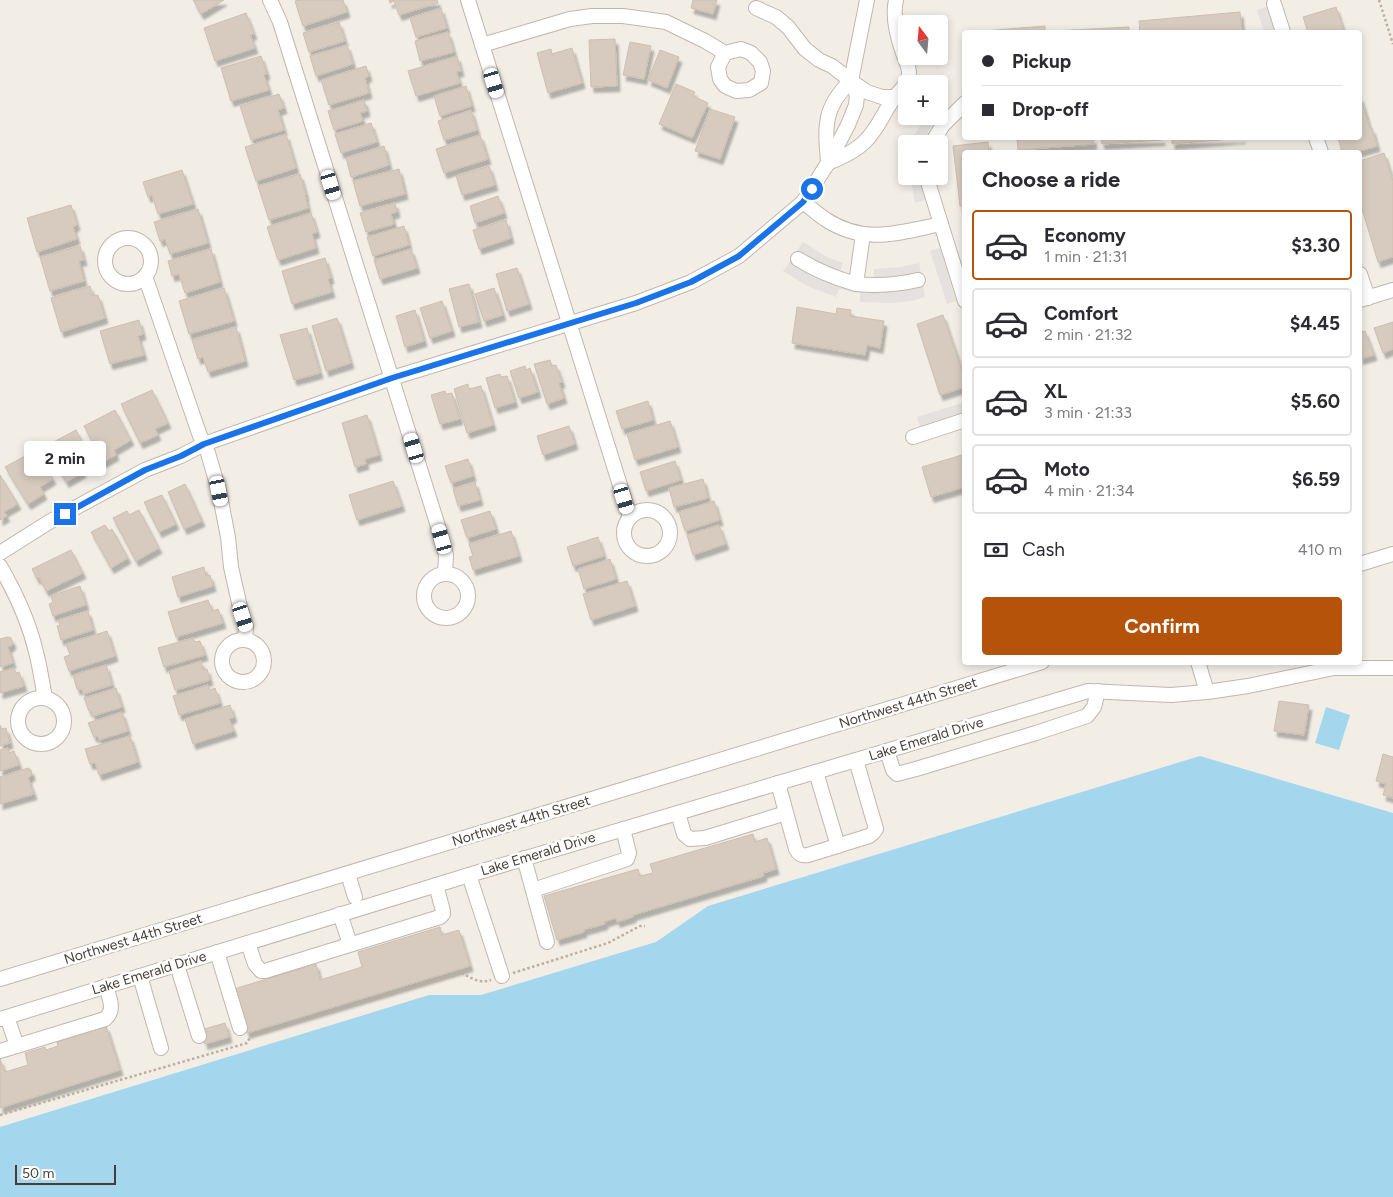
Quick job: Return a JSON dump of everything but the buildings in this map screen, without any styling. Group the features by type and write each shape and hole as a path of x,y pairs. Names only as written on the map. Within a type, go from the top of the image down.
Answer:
{"street":[{"path":"270,0 280,22 446,555 445,574"},
{"path":"468,0 630,517"},
{"path":"0,553 49,522 145,470 181,456 204,444 392,378 636,303 691,282 739,256 803,202 828,163 848,125 856,105 857,95 851,81 867,0"},
{"path":"828,163 847,155 872,134 894,97 903,89 909,75 898,38 894,7 896,0"},
{"path":"1274,4 1281,30"},
{"path":"756,8 776,17 788,27 805,49 867,92 882,97 894,97"},
{"path":"482,45 570,19 592,16 624,16 666,22 705,40 724,53"},
{"path":"828,163 826,131 830,110 842,89 851,81"},
{"path":"937,135 943,125 962,106"},
{"path":"929,185 962,291"},
{"path":"803,202 825,219 844,229 871,236 897,234 941,224"},
{"path":"856,284 864,234"},
{"path":"798,259 812,268 835,278 856,284 875,286 918,280"},
{"path":"145,276 219,491 228,537 231,567 246,627 245,640"},
{"path":"1362,286 1364,299 1393,290"},
{"path":"913,437 962,421"},
{"path":"1362,563 1393,554"},
{"path":"0,566 11,585 36,651 45,698"},
{"name":"Northwest 44th Street","path":"0,979 1032,665"},
{"path":"1199,665 1207,692"},
{"name":"Lake Emerald Drive","path":"4,1018 524,858 1088,691 1170,695 1248,686 1334,668 1393,668"},
{"path":"887,751 893,770 897,774 916,769 1088,716 1094,707 1098,691"},
{"path":"778,783 796,849 802,856 808,855 874,833 876,829 856,760"},
{"path":"816,772 838,846"},
{"path":"678,813 684,834 690,839 705,838 786,813"},
{"path":"533,890 627,859 629,853 622,829"},
{"path":"524,858 547,942"},
{"path":"348,874 355,897"},
{"name":"Lake Emerald Drive","path":"470,875 502,976"},
{"path":"248,943 258,968 265,971 440,917 443,911 436,885"},
{"path":"340,914 350,944"},
{"path":"216,952 240,1028"},
{"path":"177,965 199,1036"},
{"path":"140,976 161,1048"},
{"path":"0,1051 105,1019 112,1010 106,986"},
{"path":"4,1018 17,1046"}],"path":[{"path":"1379,0 1393,44"},
{"path":"0,1115 247,1043 250,1036 461,973 476,981 484,982 608,943 640,926 645,926"}],"shaded area":[{"path":"1266,7 1274,30 1263,30 1257,10"},
{"path":"920,125 931,125 926,135 915,135"},
{"path":"912,185 922,185 925,200 915,203"},
{"path":"803,242 827,257 843,263 840,272 870,278 874,277 874,269 901,267 919,263 925,297 911,301 891,303 860,302 860,293 839,289 836,297 807,286 783,271"},
{"path":"940,248 956,301 947,304 930,251"},
{"path":"962,403 962,414 920,427 917,417"}],"water":[{"path":"1326,707 1350,715 1339,750 1315,743"},
{"path":"1200,756 1393,813 1393,1197 0,1197 0,1127 429,995 481,995 656,942 708,906"}],"route":[{"path":"65,514 145,470 181,456 204,444 392,378 636,303 691,282 739,256 803,202 812,189"}]}
